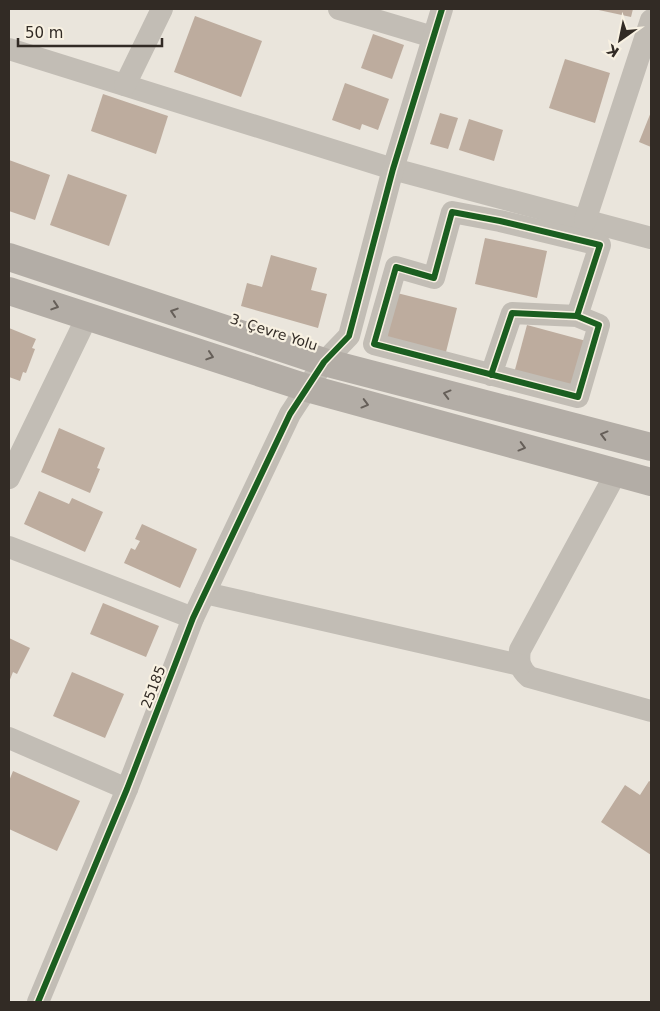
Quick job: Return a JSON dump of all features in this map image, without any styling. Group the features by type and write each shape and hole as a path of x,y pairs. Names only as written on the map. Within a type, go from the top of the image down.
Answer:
{"main road":[{"name":"3. Çevre Yolu","path":"9,257 324,362 651,448"},
{"path":"9,291 307,388 651,482"}],"street":[{"path":"125,85 162,9"},
{"path":"339,9 433,36"},
{"name":"25185","path":"38,1002 128,789 193,618 290,414 324,362 349,336 393,169 442,9"},
{"path":"585,220 651,20"},
{"path":"9,48 393,169 600,245 577,316"},
{"path":"492,375 512,313 577,316 599,325 578,397 492,375 374,344 396,267 434,278 452,212 504,210 585,220 651,238"},
{"path":"9,478 87,317"},
{"path":"616,473 520,650 520,665 523,672 529,677 651,712"},
{"path":"9,547 193,618"},
{"path":"205,593 520,665"},
{"path":"9,738 128,789"}],"building":[{"path":"594,9 633,9 631,17"},
{"path":"195,16 262,41 241,97 174,72"},
{"path":"373,34 404,45 392,79 361,68"},
{"path":"565,59 610,73 595,123 549,108"},
{"path":"345,83 389,99 378,130 362,124 360,130 332,120"},
{"path":"103,94 168,116 156,154 91,131"},
{"path":"651,112 651,147 639,142"},
{"path":"440,113 458,118 448,149 430,144"},
{"path":"469,119 503,130 494,161 459,150"},
{"path":"9,160 50,175 35,220 9,211"},
{"path":"68,174 127,195 109,246 50,225"},
{"path":"485,238 547,251 537,298 475,284"},
{"path":"271,255 317,268 311,290 327,294 318,328 241,306 247,283 262,287"},
{"path":"397,293 457,308 445,356 386,341"},
{"path":"527,325 590,342 576,394 513,377"},
{"path":"9,328 36,339 32,348 35,349 26,373 23,372 20,381 9,377"},
{"path":"59,428 105,448 97,468 100,469 90,493 41,472"},
{"path":"39,491 69,504 72,498 103,512 85,552 24,524"},
{"path":"142,524 197,549 180,588 124,563 131,548 135,550 140,541 135,539"},
{"path":"103,603 159,626 146,657 90,634"},
{"path":"9,638 30,648 17,674 13,672 9,682"},
{"path":"72,672 124,694 105,738 53,716"},
{"path":"13,771 80,801 57,851 9,829 9,781"},
{"path":"649,781 651,782 651,855 601,822 625,785 640,795"}],"cycle path":[{"path":"38,1002 127,789 193,618 290,414 324,362 349,336 393,169 442,9"},
{"path":"491,375 512,313 577,316 599,325 578,397 374,344 396,267 434,278 452,212 500,221 600,245 577,316"}]}
